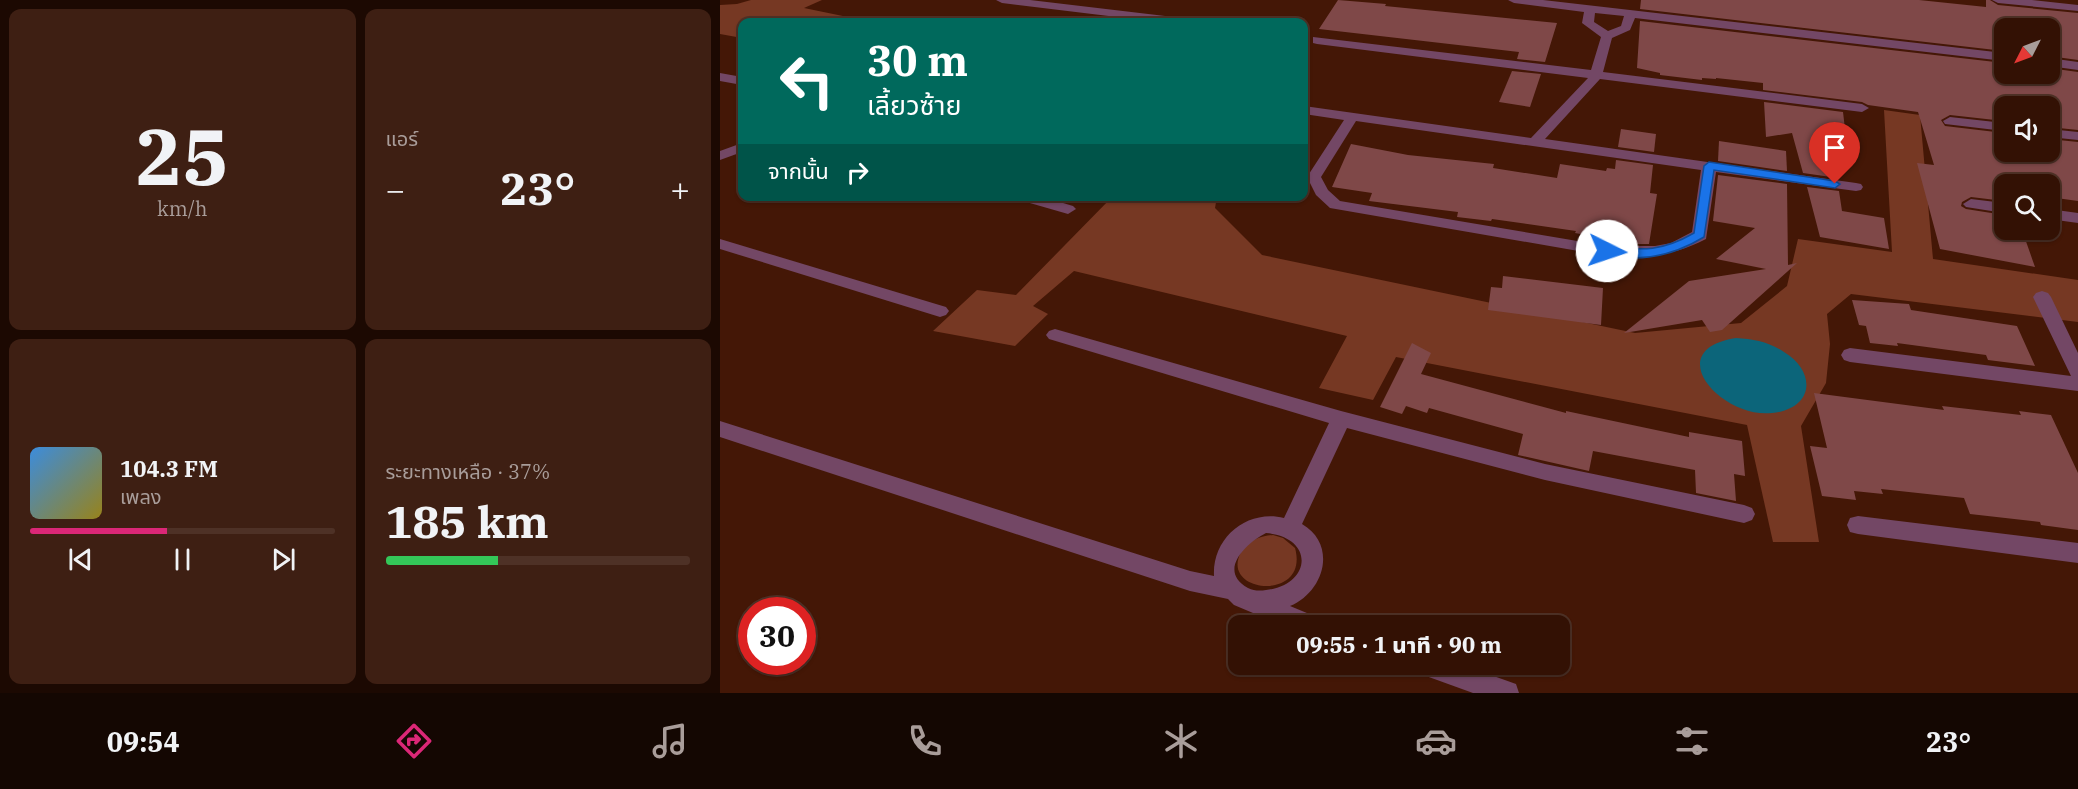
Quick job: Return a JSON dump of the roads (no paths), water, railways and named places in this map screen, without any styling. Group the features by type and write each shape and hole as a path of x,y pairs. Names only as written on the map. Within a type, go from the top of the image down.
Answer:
{"street":[{"path":"1002,0 1152,18"},
{"path":"1085,18 1115,0"},
{"path":"1514,0 1994,56"},
{"path":"1998,0 2078,8"},
{"path":"1590,9 1588,23 1607,36"},
{"path":"1607,36 1626,28 1630,14"},
{"path":"1534,143 1596,76 1607,36"},
{"path":"1317,40 1863,108"},
{"path":"2060,64 2078,66"},
{"path":"720,77 738,80"},
{"path":"1308,111 1856,188"},
{"path":"1352,117 1314,177 1322,192 1335,205 1607,251 1649,254 1683,244 1700,235 1709,166"},
{"path":"1950,121 1994,127"},
{"path":"2060,134 2078,136"},
{"path":"720,156 738,149"},
{"path":"1039,201 1068,209"},
{"path":"1971,204 1994,207"},
{"path":"2060,216 2078,218"},
{"path":"720,244 940,311"},
{"path":"2042,297 2078,372"},
{"path":"1055,336 1341,419 1545,472 1744,514"},
{"path":"1850,355 2078,384"},
{"path":"1290,527 1341,419"},
{"path":"720,429 1190,581 1232,590 1242,597 1286,615"},
{"path":"1232,590 1226,580 1225,555 1240,535 1264,524 1290,527 1301,533 1309,543 1313,555 1307,579 1298,590 1285,598 1270,602 1256,602"},
{"path":"1858,525 2078,553"},
{"path":"1455,675 1507,693"}],"water":[{"path":"1736,338 1767,343 1795,360 1806,379 1803,397 1796,405 1772,413 1753,412 1734,406 1718,395 1706,382 1700,369 1702,356 1713,345"}]}
